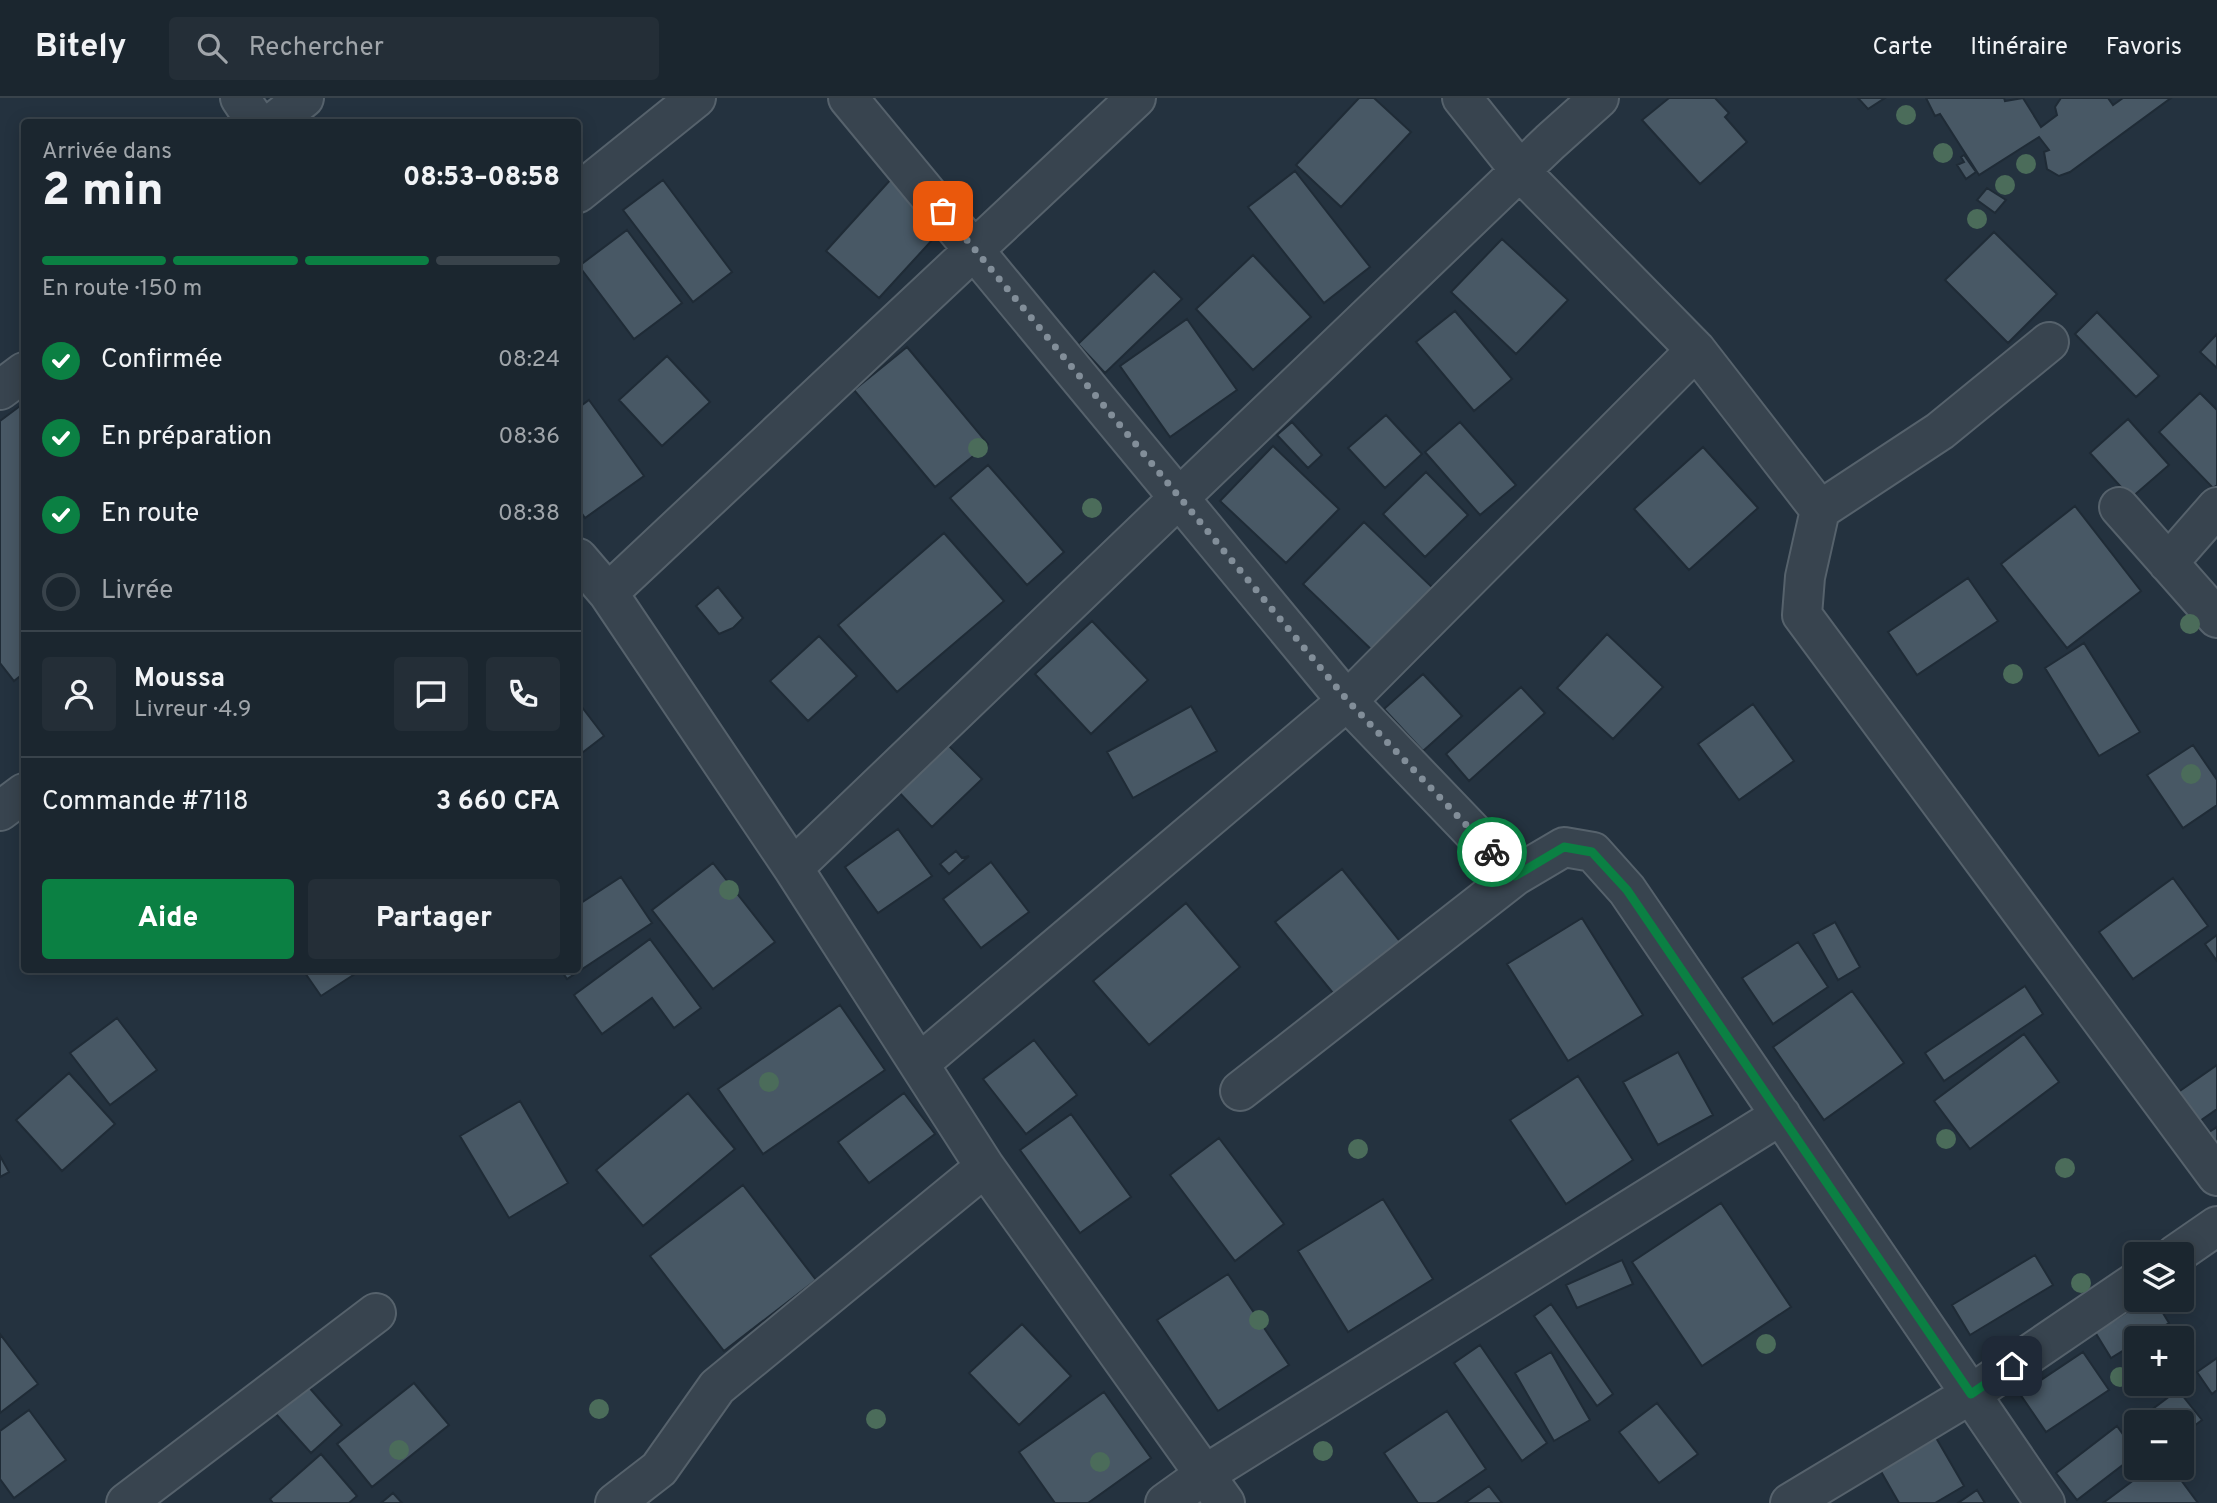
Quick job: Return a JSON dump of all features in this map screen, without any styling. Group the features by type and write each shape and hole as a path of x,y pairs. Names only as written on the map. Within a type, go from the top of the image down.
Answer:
{"street":[{"path":"240,98 254,119"},
{"path":"278,119 304,98"},
{"path":"581,190 696,98"},
{"path":"848,98 1348,701 1515,876"},
{"path":"608,593 1136,98"},
{"path":"1461,98 1521,172 1696,349 1820,510"},
{"path":"793,868 1599,98"},
{"path":"2049,342 1940,431 1820,510 1805,577 1802,615 2217,1176"},
{"path":"920,1063 1348,701 1696,349"},
{"path":"0,390 21,374"},
{"path":"2119,507 2217,618"},
{"path":"2168,563 2217,507"},
{"path":"581,562 608,593 793,868 985,1167 1214,1489"},
{"path":"0,811 21,795"},
{"path":"1240,1091 1515,876 1564,847 1592,852 1627,890 2045,1503"},
{"path":"1165,1503 1214,1489 1781,1115"},
{"path":"615,1503 659,1469 717,1387 985,1167"},
{"path":"2194,1242 2217,1226"},
{"path":"1790,1503 1971,1394 2124,1290"},
{"path":"126,1503 376,1313"}],"building":[{"path":"1359,98 1374,98 1411,132 1341,207 1296,165"},
{"path":"1669,98 1715,98 1729,113 1725,117 1747,142 1700,184 1642,120"},
{"path":"1858,98 1885,98 1868,109"},
{"path":"1926,98 2004,98 2005,101 2023,98 2041,127 2057,115 2055,107 2061,98 2108,98 2113,105 2123,98 2171,98 2070,172 2059,176 2047,169 2044,152 2049,150 2039,137 1979,175 1940,114 1935,116"},
{"path":"1964,155 1976,172 1966,179 1957,165 1964,162 1961,157"},
{"path":"1295,171 1370,267 1324,303 1248,207"},
{"path":"892,178 945,226 879,298 826,251"},
{"path":"663,180 732,272 693,302 623,210"},
{"path":"1987,188 2006,200 1995,213 1977,200"},
{"path":"627,230 682,303 634,339 581,269 581,264"},
{"path":"1994,232 2057,294 2008,343 1945,280"},
{"path":"1502,239 1568,300 1516,354 1451,292"},
{"path":"1253,255 1311,317 1253,370 1196,309"},
{"path":"1154,271 1182,299 1105,373 1078,344"},
{"path":"1455,311 1512,379 1474,411 1416,342"},
{"path":"2097,312 2159,376 2136,397 2075,334"},
{"path":"1187,319 1237,390 1170,437 1120,366"},
{"path":"2217,334 2217,368 2200,352"},
{"path":"907,347 988,444 935,487 854,390"},
{"path":"667,356 710,402 662,446 619,400"},
{"path":"2200,393 2217,410 2217,485 2213,488 2159,432"},
{"path":"589,400 644,476 585,518 581,512 581,406"},
{"path":"21,405 21,675 14,681 0,663 0,421"},
{"path":"1386,415 1422,454 1385,488 1348,448"},
{"path":"2128,419 2169,465 2131,498 2090,453"},
{"path":"1292,422 1322,455 1308,468 1277,435"},
{"path":"1460,422 1516,485 1480,515 1425,452"},
{"path":"1273,446 1339,509 1286,563 1220,501"},
{"path":"1703,447 1758,508 1689,570 1634,509"},
{"path":"988,465 1064,552 1027,585 950,498"},
{"path":"1426,472 1468,515 1425,557 1383,514"},
{"path":"2075,506 2141,591 2067,648 2001,564"},
{"path":"1364,522 1436,591 1375,653 1303,584"},
{"path":"944,533 1004,601 897,692 838,625"},
{"path":"1968,578 1998,621 1917,675 1888,632"},
{"path":"718,587 743,618 733,628 719,634 696,606"},
{"path":"1092,621 1148,680 1091,734 1035,674"},
{"path":"1607,634 1663,687 1613,739 1557,688"},
{"path":"819,636 857,676 808,721 770,681"},
{"path":"2084,643 2140,732 2099,756 2045,668"},
{"path":"1423,674 1462,716 1423,751 1384,709"},
{"path":"1521,687 1545,713 1469,781 1446,754"},
{"path":"1753,704 1794,761 1739,800 1698,744"},
{"path":"581,706 604,736 581,754"},
{"path":"1191,706 1217,751 1133,798 1107,752"},
{"path":"944,741 982,779 932,827 895,788"},
{"path":"2193,745 2217,780 2217,805 2183,828 2147,775"},
{"path":"898,829 932,876 878,913 845,867"},
{"path":"956,851 962,858 969,856 949,874 940,864"},
{"path":"991,862 1029,912 981,948 943,899"},
{"path":"713,863 775,942 713,989 652,910"},
{"path":"1342,869 1403,945 1337,998 1275,922"},
{"path":"621,877 652,923 581,970 581,903"},
{"path":"2173,878 2208,926 2133,979 2099,932"},
{"path":"1186,903 1240,967 1149,1045 1093,981"},
{"path":"1582,918 1643,1015 1568,1061 1507,964"},
{"path":"1835,922 1860,967 1838,980 1813,934"},
{"path":"2217,935 2217,961 2205,944"},
{"path":"650,939 701,1008 674,1028 652,998 602,1034 574,995"},
{"path":"1798,942 1828,987 1773,1024 1742,978"},
{"path":"305,973 356,973 321,996"},
{"path":"563,973 576,973 567,979"},
{"path":"2025,986 2043,1014 1944,1081 1925,1053"},
{"path":"1852,991 1904,1063 1824,1120 1773,1047"},
{"path":"840,1005 885,1070 763,1154 718,1089"},
{"path":"117,1018 157,1070 110,1105 70,1053"},
{"path":"2024,1034 2059,1082 1970,1149 1934,1101"},
{"path":"1034,1040 1077,1095 1026,1134 983,1079"},
{"path":"1678,1052 1713,1115 1658,1145 1623,1082"},
{"path":"2217,1065 2217,1109 2197,1123 2177,1093"},
{"path":"69,1073 115,1124 62,1171 16,1120"},
{"path":"1578,1076 1633,1160 1566,1204 1510,1120"},
{"path":"688,1093 735,1149 643,1226 596,1170"},
{"path":"904,1093 935,1134 869,1183 838,1142"},
{"path":"520,1101 568,1183 509,1218 460,1136"},
{"path":"1071,1114 1131,1197 1080,1233 1020,1150"},
{"path":"2217,1127 2217,1150 2206,1134"},
{"path":"1219,1138 1284,1224 1235,1261 1170,1175"},
{"path":"0,1156 9,1172 0,1177"},
{"path":"743,1185 816,1280 724,1351 650,1256"},
{"path":"1383,1199 1433,1279 1348,1332 1298,1251"},
{"path":"1721,1203 1791,1307 1702,1366 1632,1262"},
{"path":"2035,1255 2053,1285 1970,1335 1952,1305"},
{"path":"1622,1260 1633,1284 1577,1308 1566,1285"},
{"path":"1228,1274 1289,1365 1218,1411 1157,1320"},
{"path":"1551,1304 1613,1394 1597,1406 1534,1316"},
{"path":"2128,1312 2162,1312 2169,1323 2164,1326 2124,1326 2124,1350 2111,1358 2095,1332"},
{"path":"1022,1324 1071,1376 1019,1425 969,1373"},
{"path":"0,1334 38,1384 0,1413"},
{"path":"1480,1345 1547,1443 1522,1461 1454,1363"},
{"path":"1551,1352 1590,1420 1554,1441 1515,1373"},
{"path":"2083,1352 2109,1390 2046,1432 2020,1394"},
{"path":"2217,1358 2217,1390 2212,1394 2197,1372"},
{"path":"414,1383 449,1425 372,1487 337,1444"},
{"path":"307,1385 342,1425 311,1453 276,1414"},
{"path":"1104,1392 1151,1458 1088,1503 1055,1503 1019,1452"},
{"path":"2170,1396 2183,1396 2194,1410 2151,1410"},
{"path":"1657,1403 1698,1454 1659,1483 1619,1432"},
{"path":"29,1410 66,1460 14,1498 0,1479 0,1431"},
{"path":"2194,1410 2202,1420 2194,1426"},
{"path":"1447,1411 1486,1469 1436,1503 1418,1503 1384,1453"},
{"path":"2117,1426 2124,1436 2124,1464 2077,1500 2056,1473"},
{"path":"1935,1436 1964,1486 1935,1503 1899,1503 1879,1468"},
{"path":"321,1454 357,1496 349,1503 273,1503 270,1499"},
{"path":"2134,1480 2181,1480 2198,1503 2103,1503"},
{"path":"1489,1486 1502,1503 1465,1503"},
{"path":"1977,1490 1985,1503 1958,1503"},
{"path":"393,1493 402,1503 381,1503"}],"way so far":[{"path":"943,211 1348,701 1492,852"}],"route":[{"path":"1492,852 1515,876 1564,847 1592,852 1627,890 1971,1394 2012,1366"}]}
